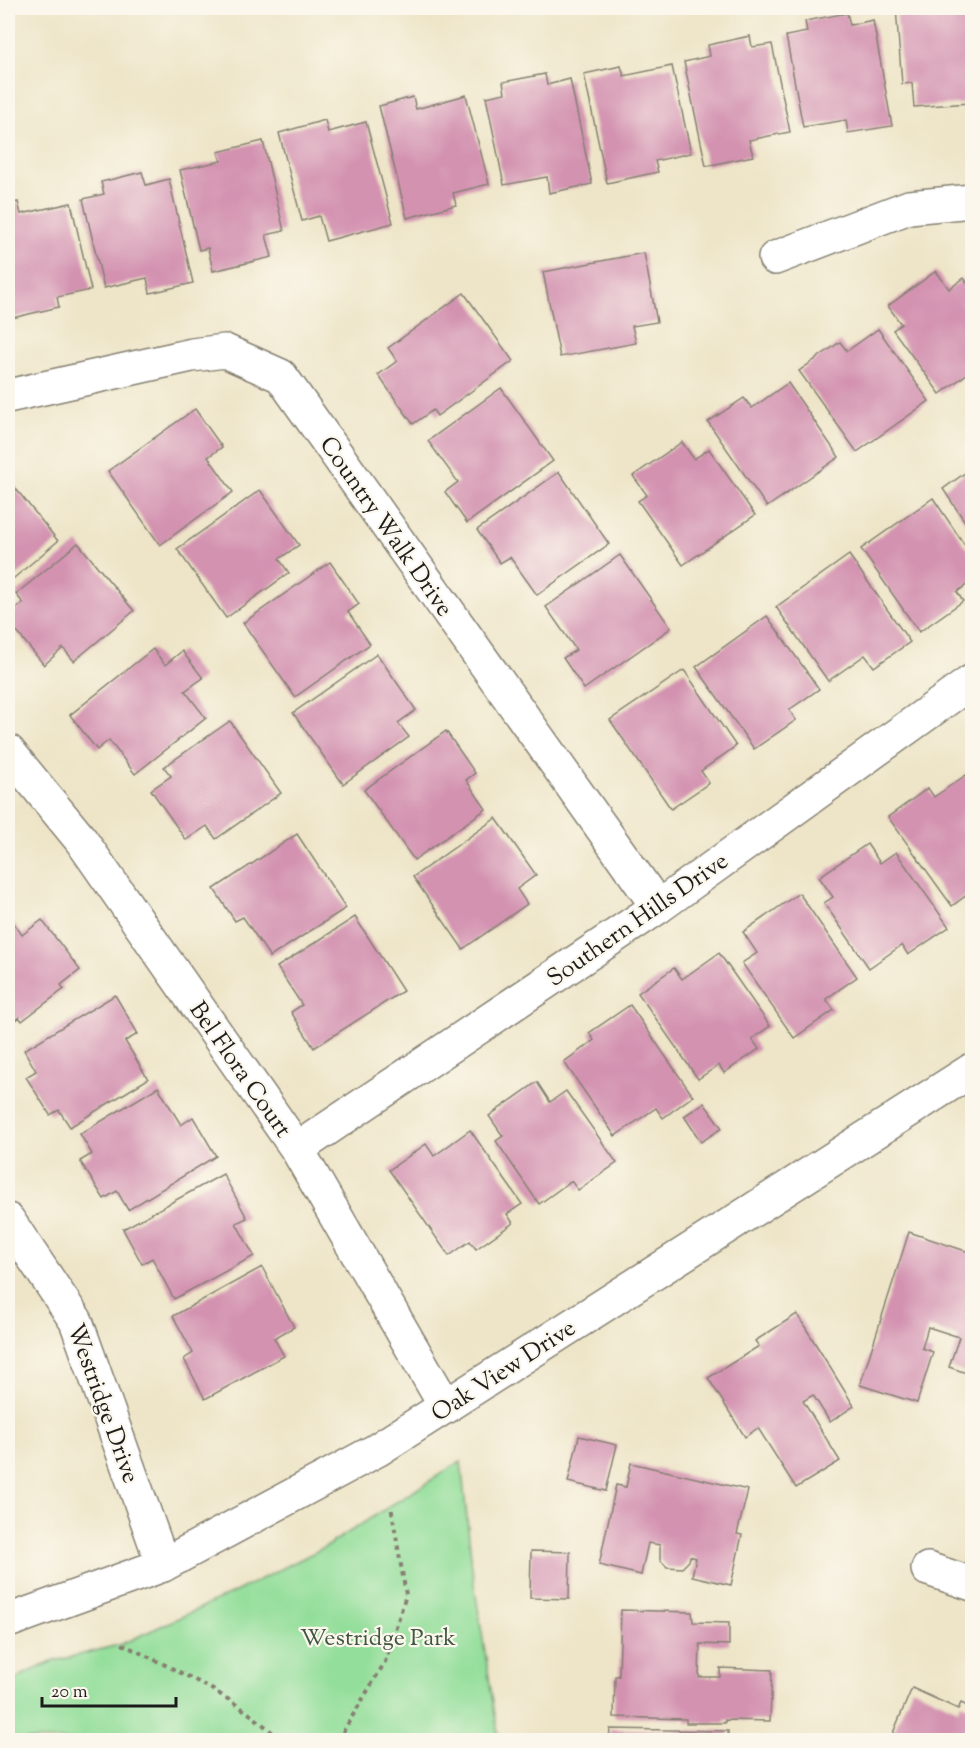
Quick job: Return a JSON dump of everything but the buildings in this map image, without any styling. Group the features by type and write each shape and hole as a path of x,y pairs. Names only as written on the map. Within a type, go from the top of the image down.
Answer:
{"street":[{"path":"775,258 909,207 972,201"},
{"name":"Country Walk Drive","path":"8,396 192,355 225,351 281,376 658,907"},
{"name":"Southern Hills Drive","path":"297,1149 658,907 972,681"},
{"name":"Bel Flora Court","path":"8,751 81,840 297,1149 446,1407"},
{"name":"Oak View Drive","path":"8,1621 164,1565 376,1450 972,1070"},
{"name":"Westridge Drive","path":"8,1220 76,1321 164,1565"},
{"path":"928,1569 972,1584"}],"path":[{"path":"338,1740 385,1662 406,1595 391,1506"},
{"path":"122,1644 209,1687 264,1724 280,1740"}],"green space":[{"name":"Westridge Park","path":"461,1461 473,1577 499,1740 8,1740 8,1682 51,1662 122,1644 233,1593 327,1546"}]}
